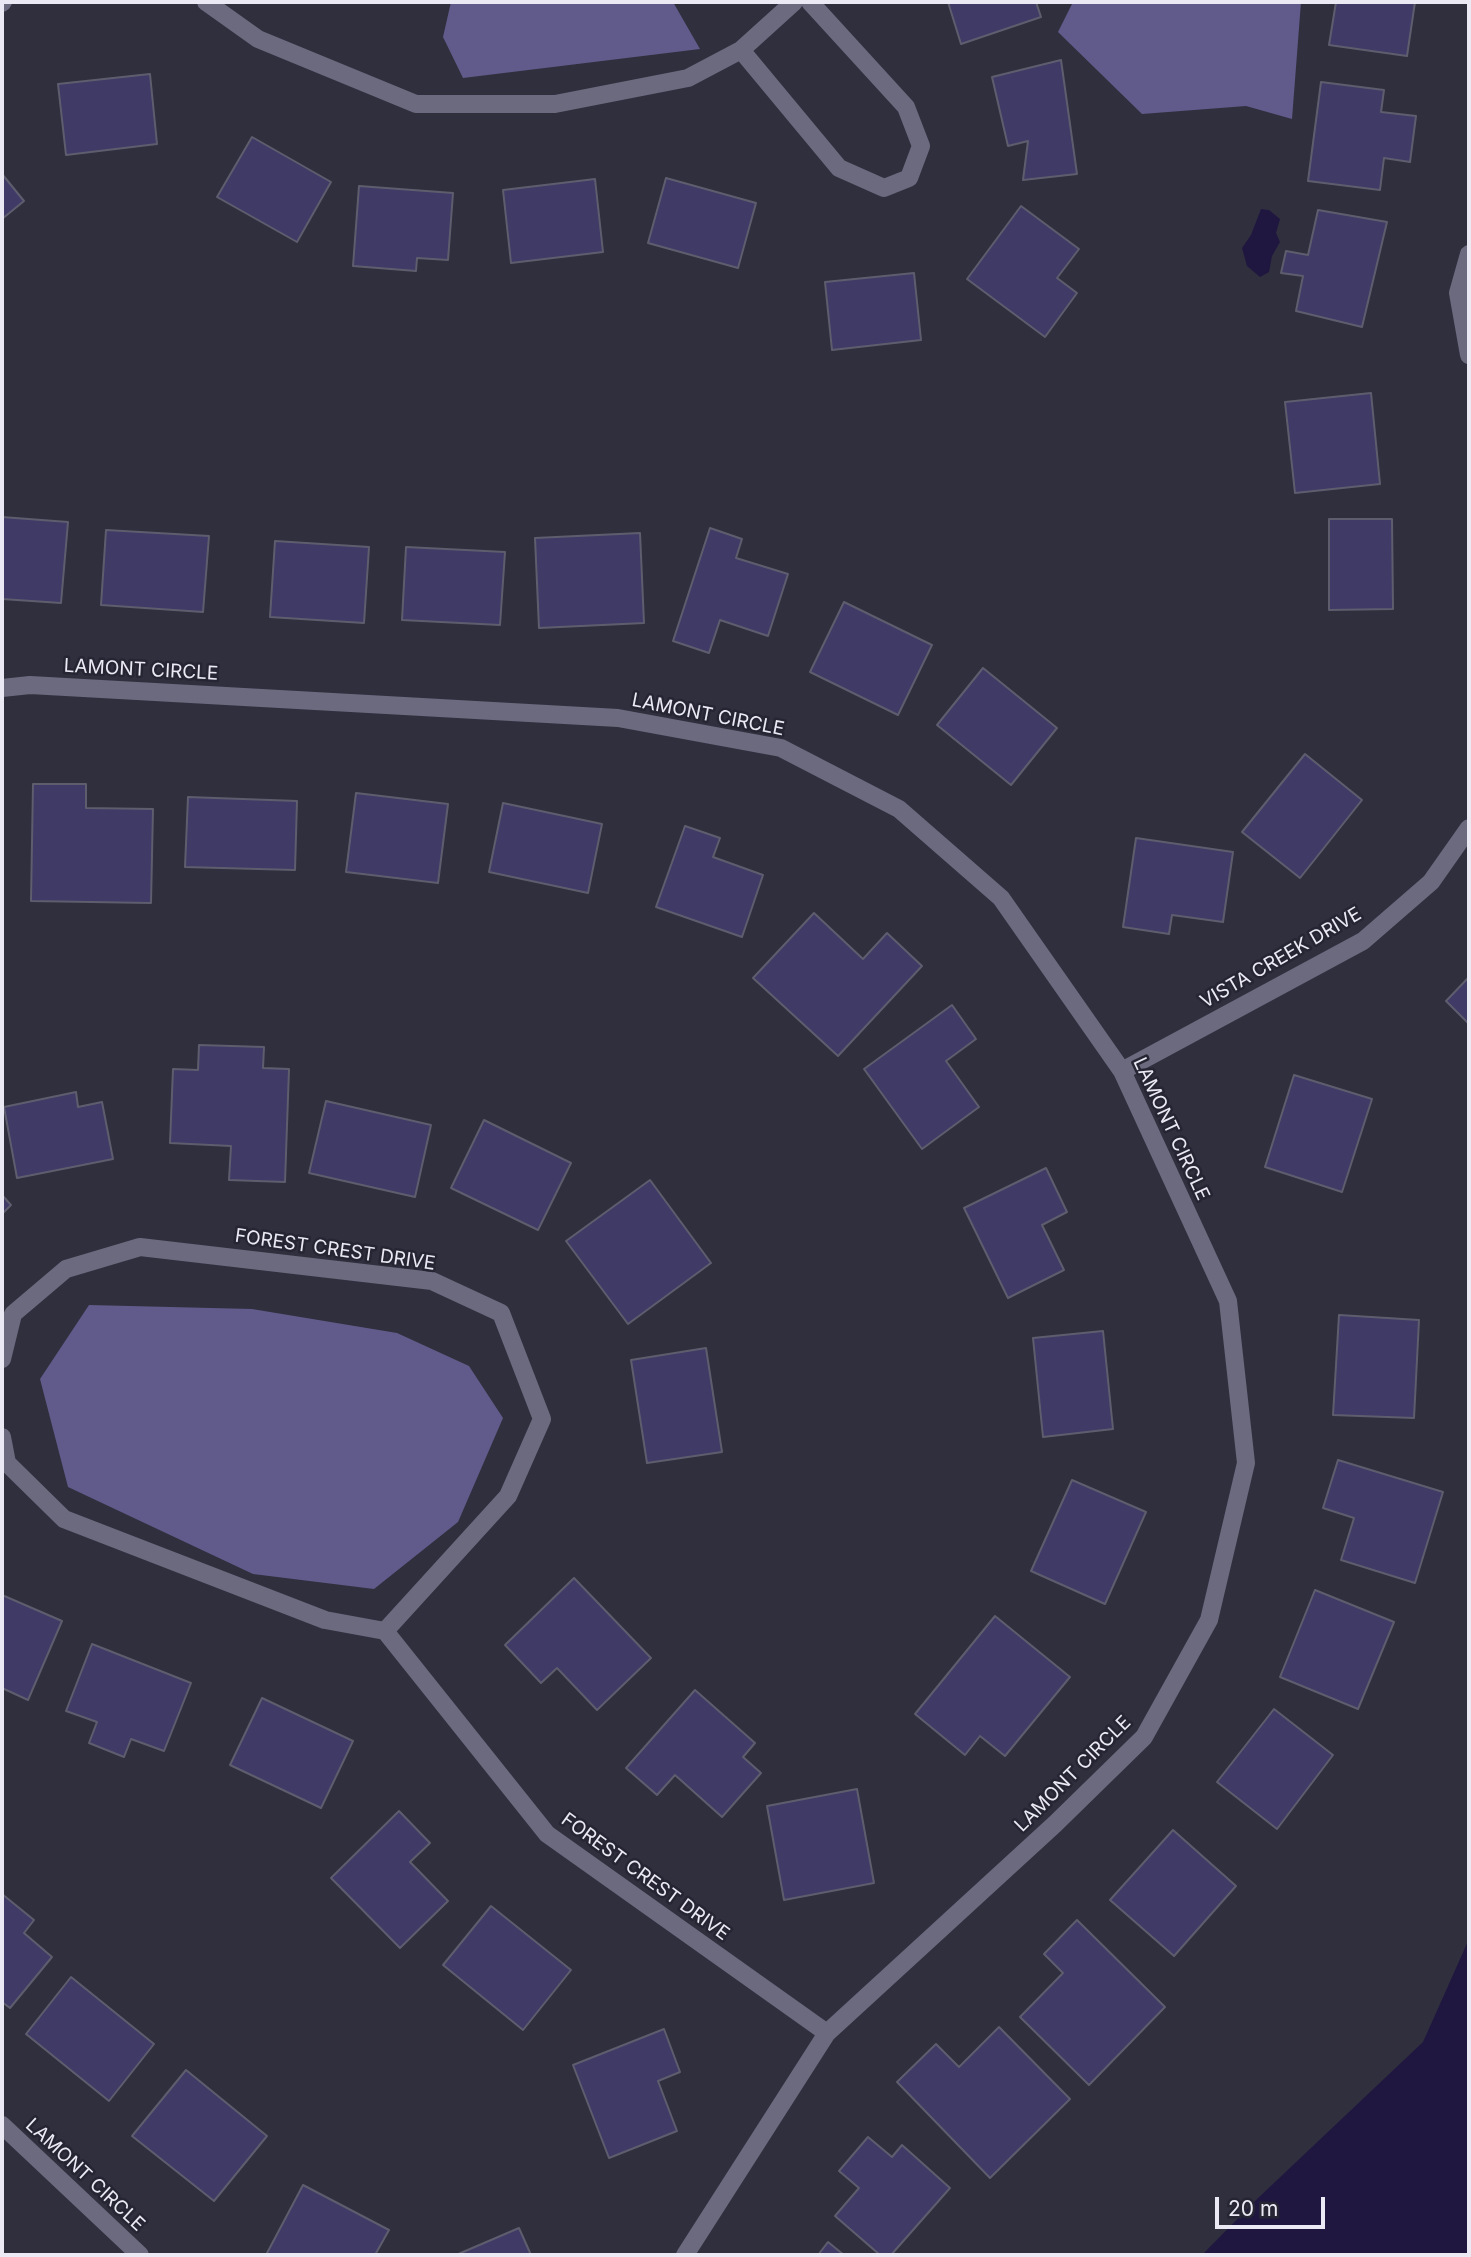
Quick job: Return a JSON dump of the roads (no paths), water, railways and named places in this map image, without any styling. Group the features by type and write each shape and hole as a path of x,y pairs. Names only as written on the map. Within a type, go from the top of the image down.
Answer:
{"street":[{"path":"206,2 258,39 416,104 555,104 688,78 741,50 794,2"},
{"path":"741,50 839,168 884,188 909,178 921,146 906,107 810,2"},
{"path":"1469,254 1458,293 1469,355"},
{"name":"LAMONT CIRCLE","path":"2,688 30,685 618,718 781,748 899,809 1001,898 1122,1071 1227,1301 1246,1463 1209,1620 1144,1737 1055,1824 827,2033 685,2255"},
{"name":"VISTA CREEK DRIVE","path":"1122,1071 1363,941 1431,882 1469,828"},
{"name":"FOREST CREST DRIVE","path":"2,1359 13,1314 66,1269 140,1247 432,1281 501,1313 542,1419 508,1496 385,1631 547,1834 827,2033"},
{"path":"2,1437 7,1463 64,1519 325,1620 385,1631"},
{"name":"LAMONT CIRCLE","path":"2,2125 139,2255"}]}
